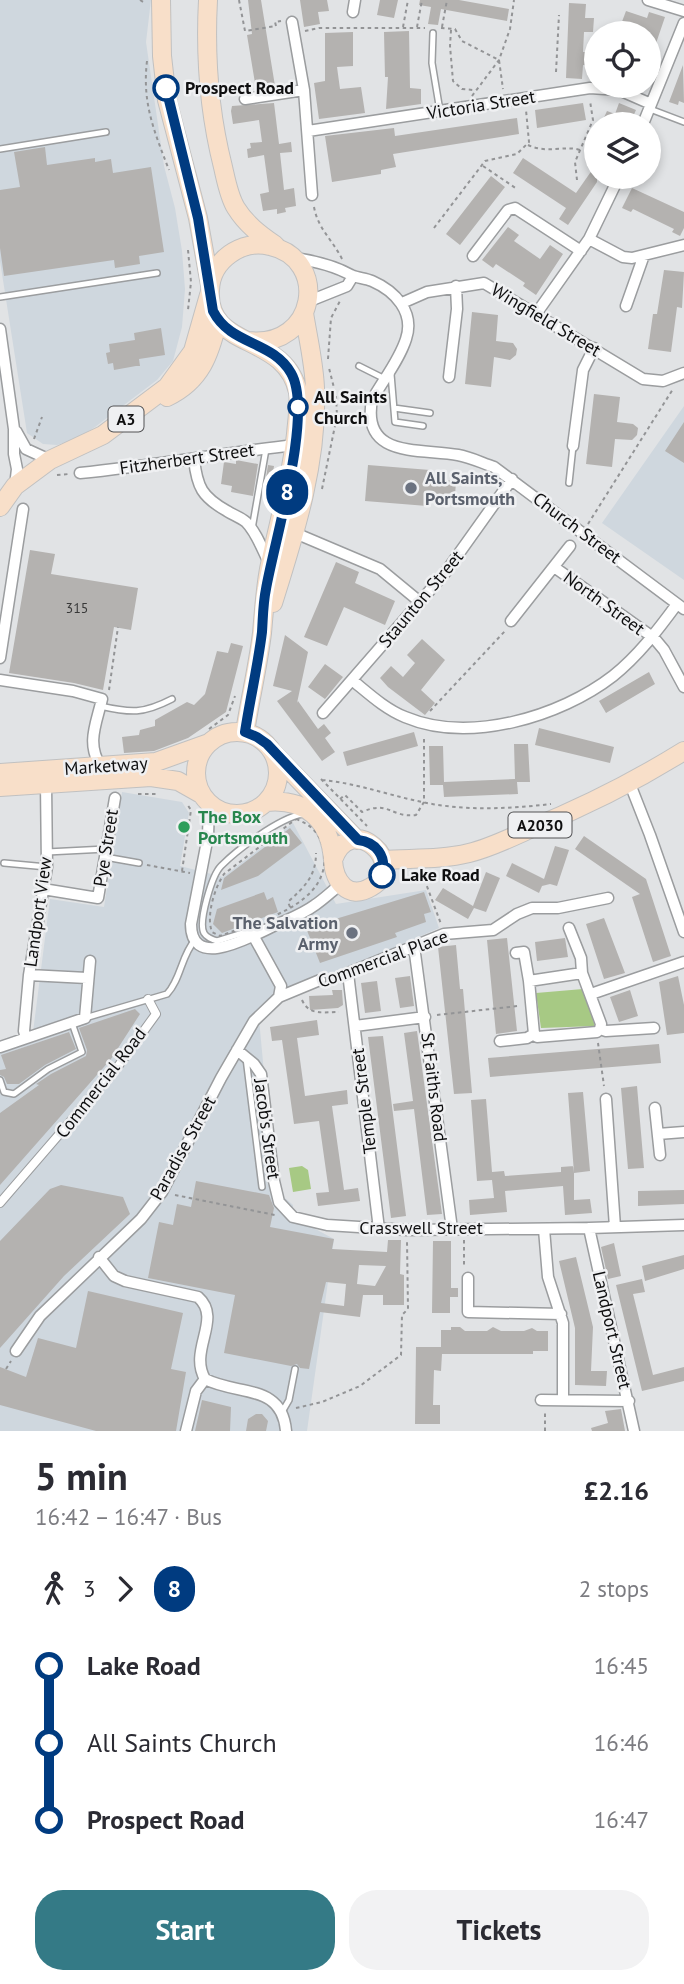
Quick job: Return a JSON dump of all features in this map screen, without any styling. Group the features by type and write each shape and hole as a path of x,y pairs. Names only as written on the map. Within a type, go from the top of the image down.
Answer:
{"main road":[{"name":"A3","path":"0,507 15,486 50,460 103,435 135,413 167,387 193,352 210,289 198,218 167,100 162,56 161,0"},
{"path":"208,0 206,43 209,89 219,149 234,205 247,224 287,254 306,278 306,308 315,387 314,426 307,485 295,533 261,633"},
{"path":"245,732 263,606 295,445 298,393 291,373 269,351 231,334 218,320 213,311 210,289 222,262 239,249 260,244 287,254"},
{"path":"248,341 259,342 281,337 298,323 306,308"},
{"name":"A3","path":"135,413 173,394 198,372 208,357 218,320"},
{"path":"245,732 267,744 274,754 363,834 365,840 377,848 383,860 382,876 371,888 355,891 341,884 332,869 329,840 323,825 312,812 294,803 266,803 248,813 238,814 218,810 198,799 196,767 207,737 245,732"},
{"name":"Marketway","path":"5,770 156,762 207,737"},
{"name":"A2030","path":"383,860 471,852 586,806 684,751"},
{"path":"266,803 278,780 274,754"},
{"name":"Marketway","path":"0,787 151,777 178,781 198,799"},
{"path":"333,860 341,846 363,834"}],"street":[{"path":"648,0 684,11"},
{"path":"290,21 304,90 312,195"},
{"path":"648,112 684,25"},
{"name":"Victoria Street","path":"309,131 590,88 617,90 650,107"},
{"path":"245,99 304,90"},
{"path":"536,314 589,239 613,189"},
{"path":"473,256 508,210 515,208 580,251"},
{"path":"589,239 623,257 684,245"},
{"path":"287,254 370,279 388,289 402,303"},
{"path":"626,306 644,255"},
{"path":"306,308 346,286 353,276"},
{"name":"Wingfield Street","path":"402,303 427,292 484,283 643,379 663,381 683,374"},
{"path":"449,377 457,309 456,286"},
{"name":"Church Street","path":"402,303 408,319 407,338 372,400 370,411 374,428 386,443 399,449 458,455 494,467 681,607"},
{"path":"0,334 15,429 15,486"},
{"path":"573,446 583,370 594,348"},
{"path":"15,429 30,448 50,460"},
{"name":"Fitzherbert Street","path":"80,472 142,468 295,445"},
{"path":"194,459 201,490 209,501 243,520 252,529 270,566"},
{"name":"Staunton Street","path":"323,713 445,573 512,479"},
{"path":"0,658 23,509"},
{"path":"295,533 380,569 420,602"},
{"path":"511,621 570,546"},
{"name":"North Street","path":"554,567 653,638"},
{"path":"352,680 389,708 414,720 464,727 500,724 551,710 588,692 618,671 681,607"},
{"path":"653,638 664,650 684,687"},
{"path":"0,680 73,691 101,702 92,746 101,767"},
{"path":"629,784 684,932"},
{"name":"Landport View","path":"26,1038 24,1031 29,975 47,867 46,785"},
{"name":"Pye Street","path":"43,890 98,898 115,798"},
{"path":"198,799 208,836 191,924 195,940 212,949 254,937 316,905 341,884"},
{"name":"Commercial Place","path":"348,973 444,934 492,930 532,908 558,908 608,898"},
{"path":"569,928 580,958 582,973 591,993 598,1030"},
{"path":"254,937 281,986 279,997"},
{"name":"St Faiths Road","path":"414,946 458,1229"},
{"path":"516,953 524,952 534,1034"},
{"path":"0,1047 85,1018 90,961"},
{"path":"591,993 684,962"},
{"name":"Temple Street","path":"348,973 379,1229"},
{"path":"529,981 582,973"},
{"path":"29,975 87,978"},
{"name":"Commercial Place","path":"279,997 320,980"},
{"name":"Paradise Street","path":"16,1351 40,1316 141,1219 162,1192 241,1054 254,1021 279,997"},
{"name":"Commercial Road","path":"0,1203 119,1065 156,1014 148,999"},
{"path":"355,1026 425,1017"},
{"path":"534,1034 537,1037 598,1030 654,1028"},
{"path":"500,1041 527,1038 534,1034"},
{"name":"Jacob's Street","path":"241,1054 261,1074 279,1202 293,1217 317,1224"},
{"path":"606,1099 615,1227"},
{"path":"655,1108 660,1155"},
{"path":"658,1134 684,1132"},
{"name":"Crasswell Street","path":"317,1224 407,1230 684,1225"},
{"name":"Landport Street","path":"589,1228 634,1431"},
{"path":"544,1229 548,1277 563,1323 563,1400"},
{"path":"99,1257 114,1276 125,1281 198,1297 206,1304 208,1313 200,1359 201,1372 205,1379 219,1387 265,1396 278,1404 286,1431"},
{"path":"468,1278 468,1312 561,1314"},
{"path":"186,1431 196,1391 205,1379"},
{"path":"544,1400 629,1401"}],"lane":[{"path":"434,31 432,63 440,111"},
{"path":"650,107 684,122"},
{"path":"0,149 107,132"},
{"path":"0,297 157,273"},
{"path":"359,366 388,375 395,422 423,426"},
{"path":"394,408 430,413"},
{"path":"569,483 573,446"},
{"path":"252,529 267,448"},
{"path":"101,702 126,711 152,709 172,699"},
{"path":"275,925 217,941 210,939 203,932 202,923 213,876 221,866 277,823 312,812"},
{"path":"47,852 106,853 139,863"},
{"path":"203,860 221,866"},
{"path":"4,863 47,867"},
{"path":"85,1018 162,996 170,991 186,952 195,940"},
{"path":"0,1080 4,1092 14,1094 48,1069 82,1052 72,1023"},
{"path":"241,1054 262,1187"},
{"path":"282,1412 289,1400 295,1369"}],"path":[{"path":"140,0 149,6 149,0"},
{"path":"239,0 246,31 276,26 275,22 290,21"},
{"path":"403,29 408,0"},
{"path":"417,28 422,0"},
{"path":"442,28 447,0"},
{"path":"472,98 474,91 499,60 510,29 514,0"},
{"path":"556,72 559,15"},
{"path":"303,31 319,28 426,28"},
{"path":"434,31 442,28 455,29 462,41 499,60"},
{"path":"451,28 453,81 462,89 474,91"},
{"path":"148,51 145,91 153,130 172,176"},
{"path":"499,60 504,94"},
{"path":"577,180 575,162 593,120 589,98"},
{"path":"434,228 485,161 517,154 527,145 526,106"},
{"path":"527,145 534,148 580,150"},
{"path":"482,166 517,189"},
{"path":"312,195 317,223 334,242 353,276"},
{"path":"187,244 191,282 188,317"},
{"path":"323,489 337,416 336,396 328,363 328,330 331,318 342,299"},
{"path":"582,532 683,374"},
{"path":"30,448 42,417"},
{"path":"101,702 108,690 118,627"},
{"path":"207,737 228,715 237,690"},
{"path":"363,834 340,799 321,779 345,782 424,803 490,809 555,803"},
{"path":"138,794 159,794"},
{"path":"340,799 345,795 362,812"},
{"path":"139,863 182,871 191,810 198,799"},
{"path":"296,819 308,823 316,832 323,844 324,865 314,888 291,908 220,936 212,932 209,923 218,883 224,874 296,819"},
{"path":"291,908 288,902 308,884 316,867 316,848"},
{"path":"416,859 444,934"},
{"path":"297,990 306,1007 312,1012 353,1011"},
{"path":"425,1017 530,1006"},
{"path":"598,1030 606,1099"},
{"path":"162,1192 279,1216"},
{"path":"458,1229 464,1272 468,1278"},
{"path":"282,1412 322,1402 360,1386 401,1355 402,1315 408,1309 407,1230"},
{"path":"544,1400 545,1431"}],"shaded area":[{"path":"0,0 151,0 146,42 164,166 182,251 185,289 182,327 173,361 157,380 95,427 78,438 57,445 43,444 27,433 0,261"},
{"path":"684,406 684,580 602,523"},
{"path":"122,792 182,802 189,813 180,866 223,877 293,823 336,904 426,890 439,928 258,1008 274,1181 267,1183 279,1202 285,1198 293,1205 293,1217 334,1239 307,1431 0,1431 0,1051 32,1040 50,899 104,907"}],"green space":[{"path":"583,989 595,1026 541,1028 536,993"},
{"path":"302,1166 308,1170 311,1189 293,1192 289,1168"}],"building":[{"path":"248,0 261,0 275,86 256,89 247,35 252,34"},
{"path":"300,0 327,0 329,11 318,12 320,24 304,27"},
{"path":"380,0 398,0 394,18 377,15"},
{"path":"420,0 459,0 509,9 507,21 441,9 438,25 428,24 431,7 419,5"},
{"path":"569,3 586,4 585,18 594,18 594,21 584,21 582,79 566,78"},
{"path":"626,11 647,18 649,12 665,17 661,29 661,21 622,21"},
{"path":"409,31 410,88 421,89 421,104 386,109 388,77 385,77 384,32"},
{"path":"353,32 353,66 337,67 340,89 361,87 365,113 319,119 314,83 325,81 325,33"},
{"path":"683,65 684,103 679,101 678,105 669,102"},
{"path":"274,103 279,144 291,142 292,152 280,153 284,190 294,188 296,206 285,208 286,212 277,214 277,209 263,211 260,194 269,192 264,155 248,158 247,149 251,148 250,143 262,142 259,120 233,124 231,111 232,106"},
{"path":"583,103 584,120 537,128 535,110"},
{"path":"619,103 636,110 635,112 616,112"},
{"path":"517,118 519,134 393,154 396,167 381,170 381,174 332,182 325,136 394,128 395,136"},
{"path":"45,147 47,165 95,158 95,162 111,159 113,173 151,167 164,252 139,256 140,264 115,268 114,260 4,276 0,248 0,190 20,187 14,152"},
{"path":"523,158 576,193 584,182 584,189 592,189 568,225 559,219 566,208 513,173"},
{"path":"491,176 505,187 460,245 446,234"},
{"path":"632,189 634,189 684,212 684,228 680,236 672,232 674,229 633,209 631,212 622,208"},
{"path":"508,227 519,235 514,241 540,259 550,245 563,254 536,295 523,286 525,283 496,264 493,268 482,260"},
{"path":"664,270 684,272 682,308 677,307 671,352 648,349"},
{"path":"472,312 498,315 496,341 513,343 517,349 516,355 510,360 494,357 491,387 465,384"},
{"path":"161,328 165,355 139,359 140,366 114,370 113,363 108,364 106,353 110,352 109,344 135,340 134,333"},
{"path":"594,394 620,397 617,422 633,424 638,428 637,435 632,440 615,439 612,467 586,464"},
{"path":"684,422 684,463 665,451"},
{"path":"236,460 258,464 253,496 231,492 232,486 221,484 224,462 236,464"},
{"path":"268,465 274,466 269,498 263,497"},
{"name":"All Saints, Portsmouth","path":"368,465 430,470 429,479 456,481 455,496 444,495 444,503 427,502 427,506 365,501"},
{"path":"30,550 55,554 51,574 138,588 131,630 114,627 103,690 9,673"},
{"path":"336,562 359,572 355,583 395,601 385,625 344,607 327,646 304,637"},
{"path":"285,635 308,652 297,703 298,701 318,729 324,724 331,733 325,738 335,752 322,761 277,701 292,691 273,686"},
{"path":"422,639 445,660 421,690 435,703 425,715 380,678 391,666 403,677 415,663 407,655"},
{"path":"231,643 243,646 226,712 188,738 154,751 124,753 122,737 139,735 140,730 155,726 155,720 187,702 194,705 205,694 217,651 228,653"},
{"path":"325,664 343,677 325,699 308,687"},
{"path":"649,672 655,684 606,713 599,701"},
{"path":"539,728 614,747 610,763 535,745"},
{"path":"414,732 418,746 347,766 343,752"},
{"path":"514,744 528,744 530,782 517,782 518,794 444,797 443,785 430,785 429,746 443,746 444,782 515,779"},
{"path":"290,828 302,843 258,876 221,890 224,878"},
{"path":"584,836 646,879 671,956 653,962 632,897 640,894 575,849"},
{"path":"555,846 569,850 557,886 542,886 539,893 506,876 512,863 544,879"},
{"path":"486,872 500,878 486,912 474,908 468,919 435,900 443,888 473,906"},
{"path":"264,892 267,900 273,897 278,912 222,933 213,924 217,909"},
{"name":"The Salvation Army","path":"424,892 431,912 424,914 426,922 395,933 397,937 320,963 306,928"},
{"path":"604,918 625,973 604,979 586,924"},
{"path":"507,938 517,1031 496,1034 487,940"},
{"path":"565,938 568,957 537,961 535,942"},
{"path":"456,945 460,989 463,989 472,1093 454,1094 438,947"},
{"path":"410,976 414,1006 400,1008 395,978"},
{"path":"678,976 684,1005 684,1033 667,1035 659,982"},
{"path":"377,981 381,1011 365,1013 361,983"},
{"path":"332,990 342,990 343,1005 338,1008 310,1010 309,996 333,995"},
{"path":"630,990 638,1016 619,1022 610,997"},
{"path":"135,1009 140,1014 111,1059 0,1185 0,1113 51,1074 86,1056 87,1050 79,1028"},
{"path":"317,1020 319,1035 297,1038 305,1096 347,1090 348,1104 332,1106 344,1190 358,1188 360,1201 318,1206 316,1193 329,1192 319,1121 294,1124 282,1040 272,1041 270,1027"},
{"path":"417,1031 442,1214 427,1215 414,1109 394,1111 393,1104 413,1101 404,1033"},
{"path":"69,1032 76,1049 45,1065 19,1084 7,1084 0,1075 0,1070 6,1069 1,1055"},
{"path":"383,1036 406,1216 391,1218 368,1037"},
{"path":"659,1044 661,1063 490,1077 488,1058"},
{"path":"637,1086 644,1168 628,1169 621,1088"},
{"path":"583,1092 590,1171 574,1173 568,1093"},
{"path":"486,1099 492,1172 504,1171 505,1176 561,1172 561,1167 574,1166 574,1200 590,1199 592,1213 565,1215 563,1186 505,1191 507,1212 470,1215 469,1200 494,1198 492,1180 477,1181 471,1100"},
{"path":"196,1181 269,1195 274,1208 270,1227 334,1239 332,1249 387,1252 388,1240 401,1240 400,1274 404,1275 404,1305 383,1305 383,1295 363,1295 360,1317 320,1312 309,1369 300,1368 297,1364 291,1366 224,1353 235,1295 148,1278 159,1222 173,1225 177,1204 191,1207","holes":["359,1265 386,1266 375,1286 357,1284","326,1282 346,1284 344,1306 321,1303"]},
{"path":"61,1185 123,1197 130,1214 64,1276 0,1348 0,1241 50,1189"},
{"path":"684,1190 684,1204 638,1206 638,1191"},
{"path":"433,1241 451,1241 451,1288 458,1288 458,1297 450,1297 450,1313 432,1313"},
{"path":"614,1243 621,1276 608,1279 601,1247"},
{"path":"684,1255 684,1269 645,1281 642,1266"},
{"path":"576,1257 593,1327 591,1371 607,1371 606,1386 575,1385 575,1328 559,1261"},
{"path":"642,1279 645,1292 633,1294 653,1375 684,1367 684,1381 642,1391 616,1285"},
{"path":"88,1291 183,1313 171,1369 186,1372 176,1431 96,1431 0,1405 0,1367 26,1377 38,1338 76,1348"},
{"path":"451,1327 460,1327 465,1331 487,1331 493,1327 501,1331 524,1331 532,1328 548,1331 548,1351 533,1351 533,1354 442,1354 441,1371 434,1370 433,1405 440,1405 440,1424 415,1424 416,1347 441,1347 441,1330 451,1330"},
{"path":"202,1400 231,1407 230,1431 195,1431"},
{"path":"621,1409 625,1431 592,1431 591,1428 608,1423 605,1411"},
{"path":"262,1414 268,1421 266,1431 246,1431 248,1419"}],"bus line":[{"name":"8","path":"166,88 198,218 213,311 231,334 277,357 291,373 298,393 295,445 263,606 245,732 267,744 358,840 365,840 377,848 383,860 382,875"}],"place":[{"name":"Prospect Road","path":"166,88"},
{"name":"All Saints Church","path":"298,407"},
{"name":"All Saints, Portsmouth","path":"411,488"},
{"name":"The Box Portsmouth","path":"184,827"},
{"name":"Lake Road","path":"382,875"},
{"name":"The Salvation Army","path":"352,933"}]}
